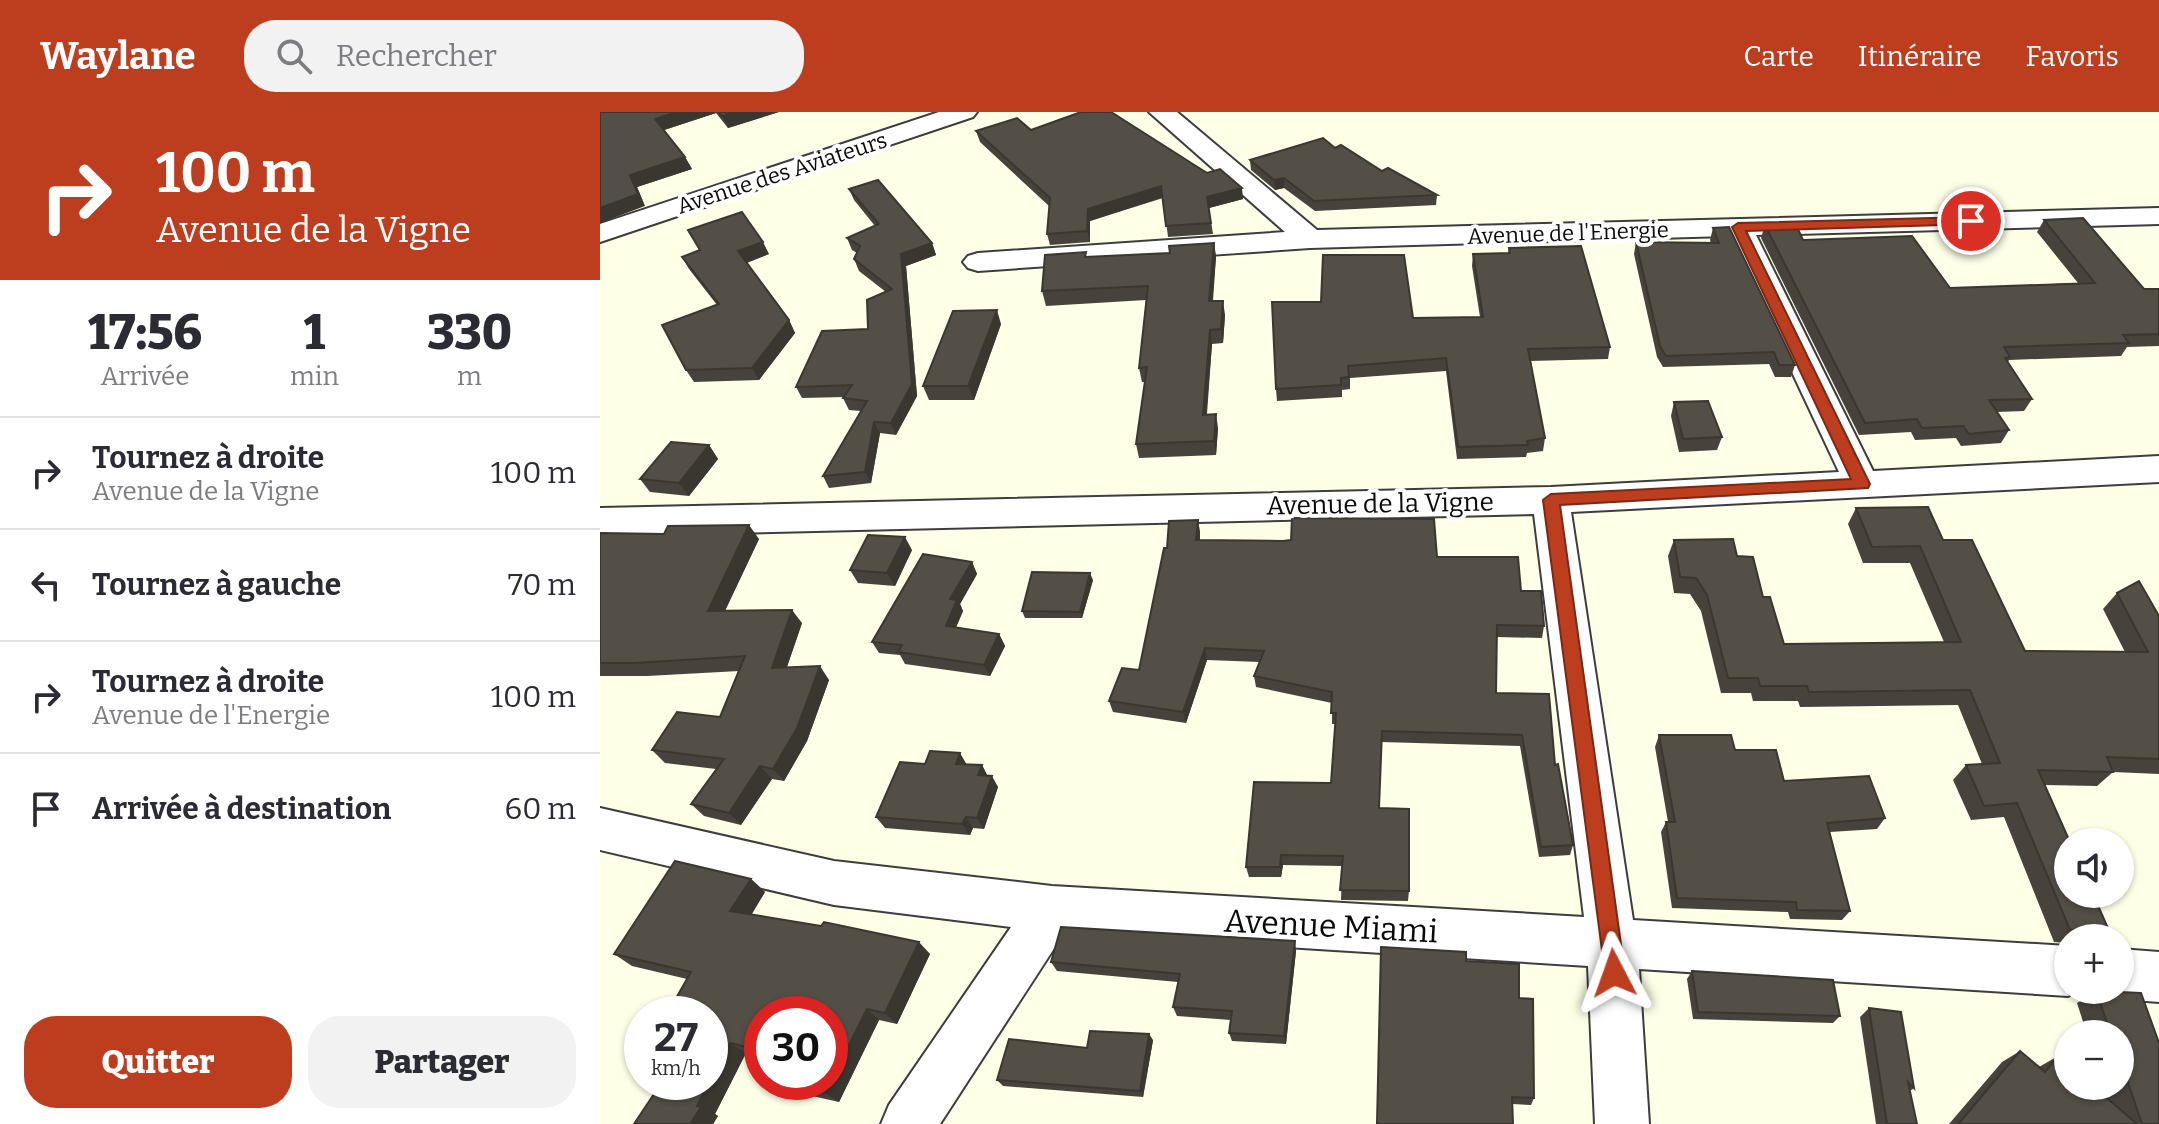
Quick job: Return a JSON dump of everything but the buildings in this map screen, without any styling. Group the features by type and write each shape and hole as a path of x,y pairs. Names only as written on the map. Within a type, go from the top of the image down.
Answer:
{"street":[{"name":"Avenue des Aviateurs","path":"600,233 964,112"},
{"path":"1162,112 1310,239"},
{"name":"Avenue de l'Energie","path":"978,262 1310,239 2159,216"},
{"path":"1738,227 1862,484"},
{"name":"Avenue de la Vigne","path":"600,522 1551,500 2159,469"},
{"path":"1551,500 1612,943 1622,1124"},
{"name":"Avenue Miami","path":"600,829 834,883 1052,909 2054,970"},
{"path":"908,1124 1052,909"},
{"path":"2134,975 2159,977"}],"route":[{"path":"1614,973 1551,500 1862,484 1738,227 1971,221"}]}
